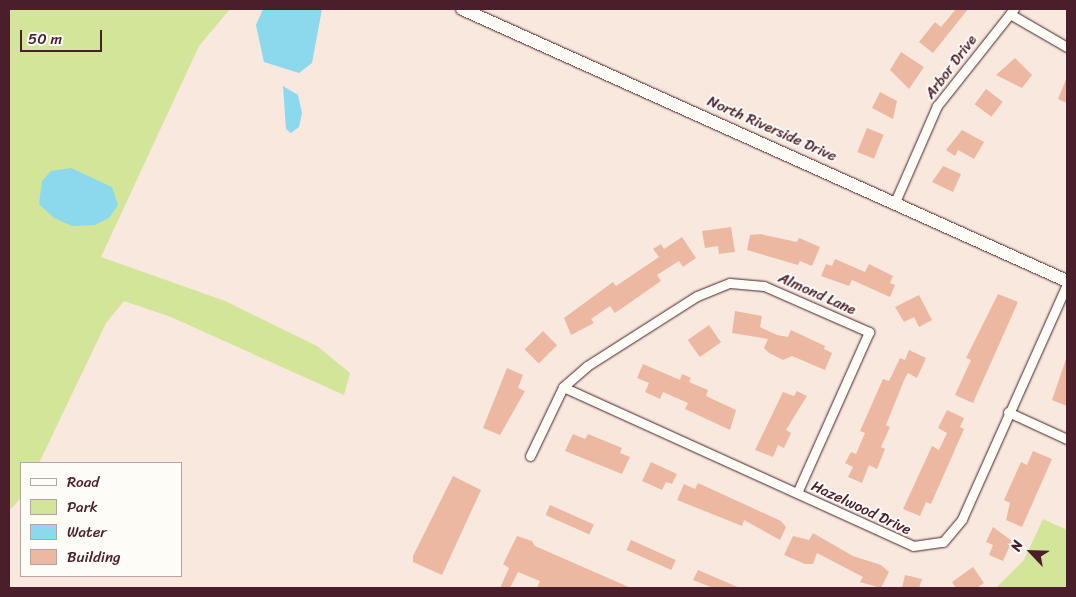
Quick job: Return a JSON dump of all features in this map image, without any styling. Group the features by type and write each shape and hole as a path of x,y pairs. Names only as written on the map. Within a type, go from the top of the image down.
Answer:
{"street":[{"name":"North Riverside Drive","path":"462,9 895,202 1067,283"},
{"name":"Arbor Drive","path":"895,202 937,106 1012,11"},
{"path":"1012,11 1067,47"},
{"name":"Almond Lane","path":"530,456 563,387 587,366 697,296 730,283 764,286 869,332 797,493"},
{"name":"Hazelwood Drive","path":"563,387 912,546 943,542 962,519 1067,283"},
{"path":"1008,412 1067,439"}],"green space":[{"path":"9,9 230,9 199,46 101,257 225,301 317,346 350,373 344,395 171,317 124,301 106,323 39,462 20,462 20,499 9,511"},
{"path":"1043,519 1067,530 1067,588 996,588 1024,560"}],"water":[{"path":"263,9 322,9 312,63 299,73 264,62 256,25"},
{"path":"283,86 298,95 302,113 299,127 291,133 286,129"},
{"path":"71,168 112,187 118,205 109,218 95,225 72,226 54,218 39,204 42,181 51,171"}],"building":[{"path":"956,9 968,9 933,53 919,42 935,22 941,27"},
{"path":"901,52 924,67 909,89 890,70"},
{"path":"1015,58 1032,75 1022,88 996,75"},
{"path":"1067,77 1067,103 1058,99"},
{"path":"986,89 1003,102 991,117 975,104"},
{"path":"880,92 897,101 893,119 872,108"},
{"path":"867,128 884,135 874,159 857,152"},
{"path":"962,130 984,142 974,159 958,150 955,156 946,150"},
{"path":"943,166 961,174 953,192 932,182"},
{"path":"731,227 735,252 719,254 718,246 705,248 702,231"},
{"path":"760,234 797,242 799,238 820,247 812,266 800,261 798,265 747,250 750,235"},
{"path":"682,237 696,258 683,267 679,261 657,275 661,281 615,313 610,306 591,319 594,323 571,335 564,318 613,282 616,286 659,257 653,249 661,244 664,249"},
{"path":"835,259 865,272 869,264 893,276 890,283 895,285 890,297 852,280 849,286 821,276 826,264 832,266"},
{"path":"998,294 1018,302 973,403 955,395 971,360 966,358"},
{"path":"919,295 932,320 919,327 914,317 904,322 895,307"},
{"path":"735,311 762,316 760,327 777,335 788,337 791,330 825,346 824,349 832,353 825,370 792,356 783,360 769,353 764,348 768,339 732,333"},
{"path":"709,325 721,342 700,357 688,340"},
{"path":"543,331 557,345 539,364 525,349"},
{"path":"909,350 926,358 917,378 908,373 905,378 886,425 890,427 881,447 885,449 877,469 869,465 862,483 848,477 853,467 845,463 851,452 856,454 865,433 860,431 883,379 889,381 900,358 905,360"},
{"path":"1067,356 1067,406 1052,400"},
{"path":"643,364 680,380 682,374 691,378 689,382 708,390 706,396 736,410 730,430 685,409 688,403 663,392 660,399 645,392 649,383 637,378"},
{"path":"507,368 523,375 518,388 525,391 500,435 483,428"},
{"path":"797,391 807,396 786,430 791,433 784,448 778,445 773,457 755,450 783,392 794,396"},
{"path":"947,410 964,418 960,427 964,429 931,504 926,502 920,516 903,509 932,446 939,450 947,433 938,428"},
{"path":"573,434 585,439 588,434 622,448 620,453 630,457 622,474 565,451"},
{"path":"1033,451 1052,459 1022,527 1006,520 1010,503 1004,500 1021,462 1027,465"},
{"path":"651,462 677,474 672,484 666,482 662,490 642,481"},
{"path":"453,476 481,490 442,575 413,562 413,556"},
{"path":"698,483 781,521 786,527 780,540 744,520 742,526 677,500 684,484 695,489"},
{"path":"550,505 594,525 589,535 546,515"},
{"path":"993,527 1012,541 1003,561 989,555 993,545 986,542"},
{"path":"813,533 853,556 881,565 889,572 881,588 860,582 863,577 817,553 813,564 805,564 784,555 793,536 809,540"},
{"path":"517,536 532,541 535,546 631,588 537,588 540,581 518,572 510,588 500,588 509,568 503,564"},
{"path":"631,540 676,560 671,570 627,550"},
{"path":"973,567 984,583 977,588 956,588 952,582"},
{"path":"698,570 740,588 713,588 693,580"},
{"path":"905,575 922,579 919,588 902,588"}]}
